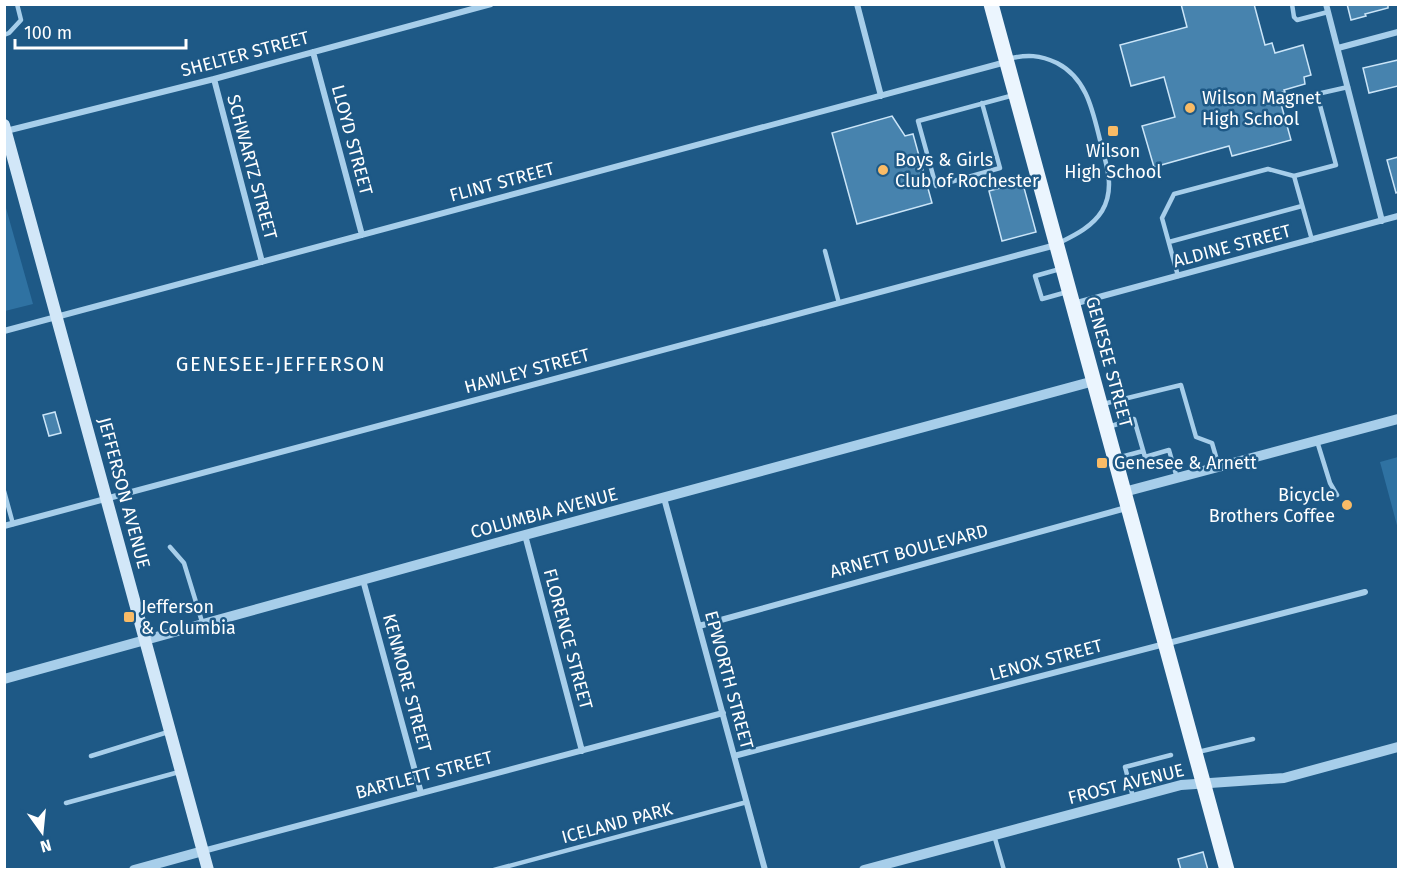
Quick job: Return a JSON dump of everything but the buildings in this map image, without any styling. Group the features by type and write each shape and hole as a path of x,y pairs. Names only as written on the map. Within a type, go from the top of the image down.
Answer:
{"main road":[{"name":"GENESEE STREET","path":"991,4 1227,870"},
{"name":"JEFFERSON AVENUE","path":"5,128 7,146 57,317 208,870"}],"street":[{"name":"SHELTER STREET","path":"5,128 214,79 491,4"},
{"path":"857,4 881,96"},
{"path":"1326,4 1382,221"},
{"path":"1338,48 1398,32"},
{"name":"LLOYD STREET","path":"313,52 362,235"},
{"name":"FLINT STREET","path":"4,332 1006,61"},
{"name":"SCHWARTZ STREET","path":"214,79 262,262"},
{"name":"ALDINE STREET","path":"1071,298 1178,276 1398,216"},
{"name":"HAWLEY STREET","path":"4,526 1056,244"},
{"name":"COLUMBIA AVENUE","path":"4,679 1094,381"},
{"name":"ARNETT BOULEVARD","path":"699,626 1126,500 1176,478 1398,419"},
{"name":"EPWORTH STREET","path":"664,498 765,870"},
{"name":"FLORENCE STREET","path":"525,535 582,751"},
{"name":"KENMORE STREET","path":"363,580 422,793"},
{"name":"LENOX STREET","path":"734,756 1365,592"},
{"name":"BARTLETT STREET","path":"134,870 723,713"},
{"name":"FROST AVENUE","path":"864,870 1181,785 1284,778 1398,747"}],"lane":[{"path":"4,35 9,33 21,20 17,4"},
{"path":"1292,4 1294,17 1297,20 1329,12"},
{"path":"1006,61 1024,55 1042,56 1062,66 1078,78 1087,93 1095,118 1110,179 1108,193 1102,210 1088,227 1056,244"},
{"path":"1178,276 1162,218 1174,194 1268,169 1294,176 1336,165 1317,94 1348,87"},
{"path":"982,103 1000,168 936,186 918,121 982,103 1015,95"},
{"path":"1294,176 1312,240"},
{"path":"1169,242 1302,206"},
{"path":"825,250 839,303"},
{"path":"1063,268 1035,276 1042,299 1071,298"},
{"path":"1100,405 1181,385 1196,437 1212,442 1219,467"},
{"path":"1106,427 1134,419 1145,457 1169,450 1176,478"},
{"path":"1317,441 1330,483 1337,495"},
{"path":"1115,459 1143,451"},
{"path":"4,491 13,524"},
{"path":"170,548 184,563 203,624"},
{"path":"91,756 171,732"},
{"path":"1196,753 1253,739"},
{"path":"1133,798 1125,767 1171,755"},
{"path":"66,803 182,771"},
{"name":"ICELAND PARK","path":"494,870 747,802"},
{"path":"994,835 1004,870"}],"shaded area":[{"path":"4,201 33,304 5,311 4,311"},
{"path":"1398,457 1398,529 1380,462"}],"place":[{"name":"Wilson Magnet High School","path":"1190,108"},
{"name":"Wilson High School","path":"1113,131"},
{"name":"Boys & Girls Club of Rochester","path":"883,170"},
{"name":"Genesee & Arnett","path":"1102,463"},
{"name":"Bicycle Brothers Coffee","path":"1347,505"},
{"name":"Jefferson & Columbia","path":"129,617"}],"district":[{"name":"GENESEE-JEFFERSON","path":"281,364"}]}
